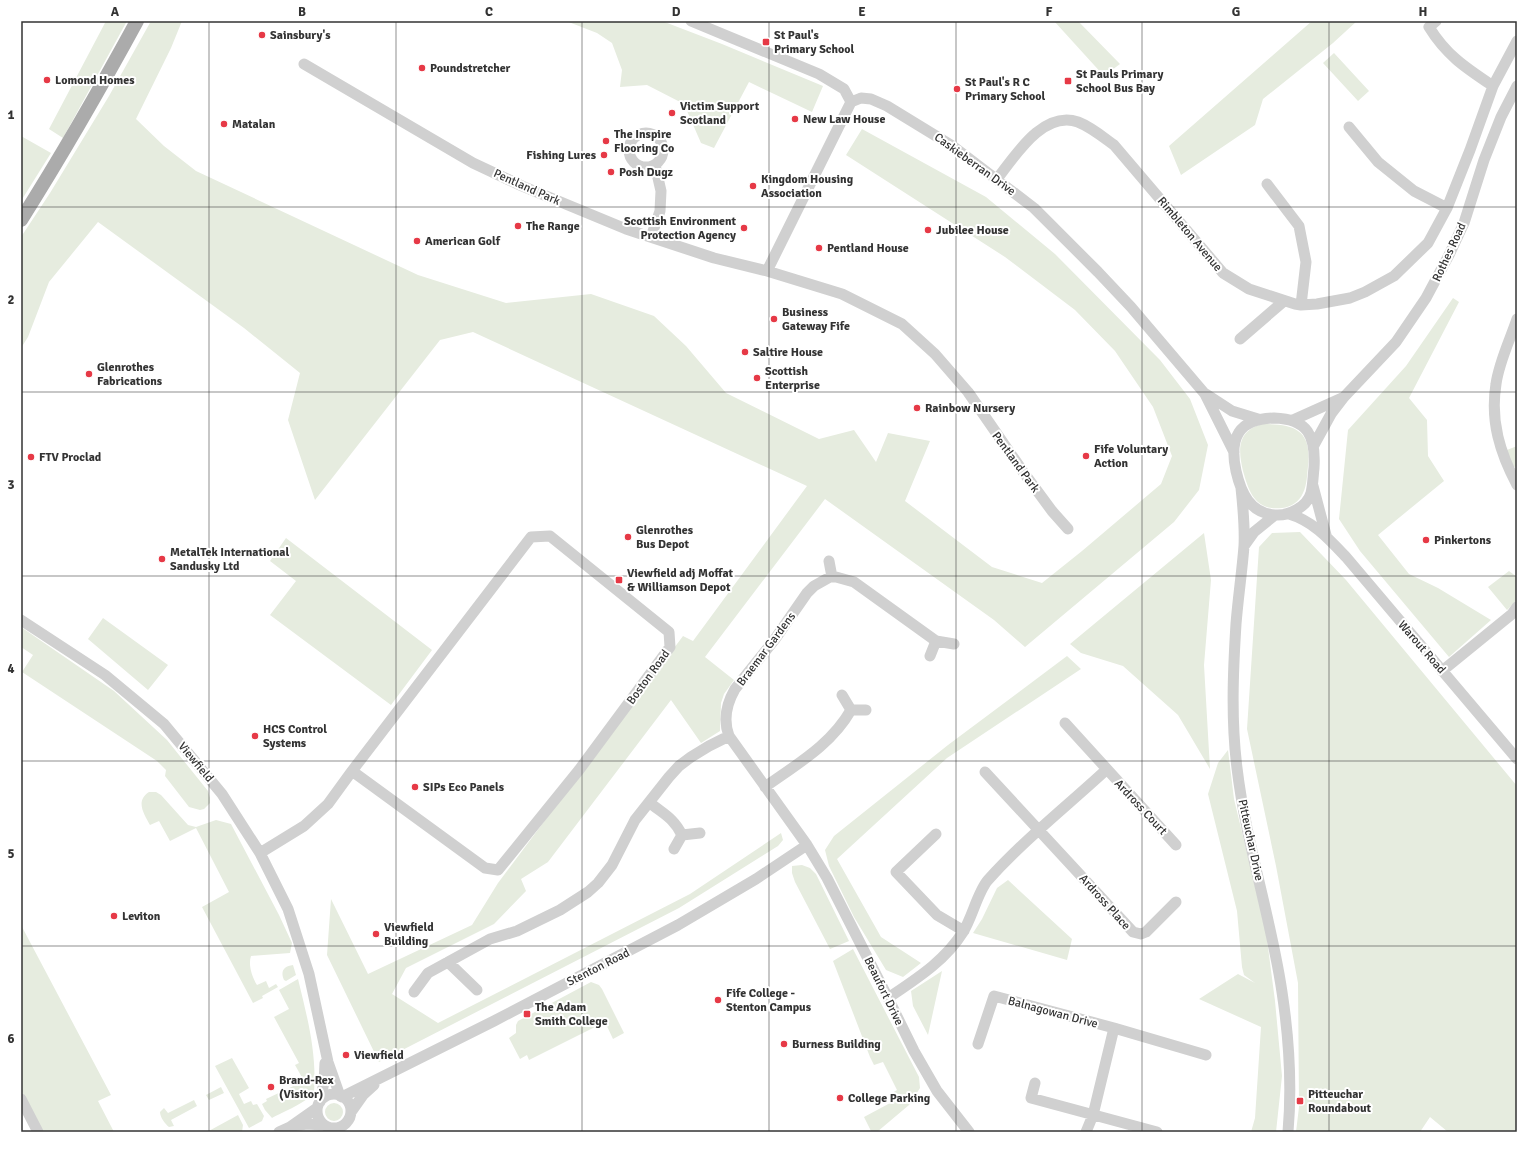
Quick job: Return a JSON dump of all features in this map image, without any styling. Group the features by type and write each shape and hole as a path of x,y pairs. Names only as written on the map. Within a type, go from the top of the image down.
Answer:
{"main road":[{"path":"21,220 76,132 137,21"}],"street":[{"path":"691,21 819,74 844,90 851,102 767,271"},
{"path":"1436,21 1429,27 1437,40 1457,62 1493,86"},
{"name":"Rimbleton Avenue","path":"997,179 1032,136 1043,128 1054,123 1067,121 1077,122 1094,130 1114,146 1223,273 1249,290 1295,304 1301,305 1336,302 1365,292 1394,276 1428,243 1447,208 1493,86 1517,41"},
{"name":"Pentland Park","path":"304,64 473,163 554,200 626,229 714,258 767,271 842,294 902,324 935,354 968,392 1024,473 1052,511 1068,529"},
{"name":"Rothes Road","path":"1314,445 1330,414 1396,342 1426,298 1464,223 1484,160 1501,117 1517,86"},
{"name":"Caskieberran Drive","path":"851,102 861,98 871,99 887,106 954,147 1034,208 1098,272 1169,351 1205,394 1234,452"},
{"path":"1349,127 1378,162 1414,191 1447,208"},
{"path":"651,237 660,211 661,191 655,165"},
{"path":"1267,184 1299,226 1306,262 1301,305"},
{"path":"1240,339 1284,301"},
{"path":"1517,319 1515,331 1500,367 1496,384 1495,425 1505,462 1517,485"},
{"name":"Caskieberran Drive","path":"1205,394 1232,411 1258,419"},
{"path":"1293,420 1344,397"},
{"path":"1289,514 1302,506 1311,494 1314,445 1308,432 1293,420 1274,418 1258,419 1249,423 1238,433 1234,441 1236,469 1244,496 1253,507 1264,513 1275,515 1289,514 1301,517 1326,535"},
{"path":"1312,484 1326,535"},
{"name":"Pitteuchar Drive","path":"1241,488 1244,546 1236,623 1233,680 1234,735 1237,769 1247,826 1268,918 1282,992 1289,1066 1290,1103 1288,1132"},
{"path":"1244,546 1254,532 1275,515"},
{"name":"Warout Road","path":"1326,535 1517,759"},
{"name":"Boston Road","path":"260,853 304,826 328,804 352,771 531,537 550,536 669,632 670,647 579,770 498,870 485,868 352,771"},
{"path":"829,560 832,577 842,578 854,582 936,641 954,644"},
{"name":"Braemar Gardens","path":"807,845 729,736 726,719 730,698 735,689 775,639 807,593 814,586 832,577"},
{"path":"1442,671 1515,613"},
{"name":"Viewfield","path":"21,620 105,675 164,724 222,794 260,853 288,909 309,974 316,1001 326,1054 341,1096"},
{"path":"930,656 936,641"},
{"path":"842,695 851,710"},
{"path":"851,710 866,710"},
{"path":"765,787 822,747 844,723 851,710"},
{"path":"888,998 940,961 964,931 987,882 1040,830 1106,770 1065,723"},
{"path":"414,992 428,973 498,936 517,931 579,899 598,883 612,865 628,830 679,766 709,746 729,736"},
{"name":"Ardross Court","path":"1106,770 1176,845"},
{"name":"Ardross Place","path":"984,772 1136,934 1146,932 1176,902"},
{"path":"649,802 667,815 678,827 682,835"},
{"path":"682,835 700,833"},
{"path":"936,834 896,872 937,915 964,931"},
{"path":"674,849 682,835"},
{"name":"Beaufort Drive","path":"807,845 827,878 914,1051 937,1091 969,1132"},
{"name":"Stenton Road","path":"341,1096 382,1078 678,926 756,879 807,845"},
{"path":"448,962 477,990"},
{"name":"Balnagowan Drive","path":"978,1044 994,996 1114,1028 1206,1055"},
{"name":"Balnagowan Drive","path":"1086,1132 1093,1115 1114,1028"},
{"name":"Viewfield","path":"319,1105 324,1082 326,1054"},
{"name":"Stenton Road","path":"350,1116 363,1095 382,1078"},
{"path":"1035,1082 1031,1098 1157,1132"},
{"path":"279,1132 290,1127 319,1105 329,1095 341,1096 348,1102 350,1116 344,1132"},
{"path":"21,1100 38,1132"},
{"path":"319,1105 318,1117 327,1128"},
{"path":"290,1127 306,1124 332,1128 342,1126 350,1116"}],"shaded area":[{"path":"106,21 127,21 63,138 49,129"},
{"path":"151,21 182,21 171,48 136,119 164,146 196,171 418,275 506,303 591,294 654,316 686,346 726,393 819,439 854,430 876,462 888,433 930,441 905,501 992,567 1042,583 1161,484 1172,456 1153,407 1115,351 1075,310 1005,257 846,155 862,129 986,197 1055,254 1160,360 1190,399 1208,445 1199,490 1174,522 1025,647 994,620 825,499 705,657 734,680 724,694 721,703 720,731 701,743 671,700 548,862 521,879 526,891 494,924 406,968 392,994 438,1023 690,894 781,833 783,840 778,846 679,908 379,1062 327,955 331,899 368,974 472,925 498,883 683,636 693,641 807,486 473,332 440,340 315,500 288,420 300,373 244,328 98,222 49,282 28,337 21,348 21,237 50,193 109,96"},
{"path":"566,21 662,21 823,86 812,112 749,82 714,148 701,143 684,104 647,85 620,87 622,70 612,43 597,33"},
{"path":"1054,21 1078,21 1120,64 1104,76"},
{"path":"1312,21 1357,21 1333,43 1263,99 1255,125 1181,175 1169,146"},
{"path":"1334,53 1369,91 1358,101 1323,63"},
{"path":"21,136 51,153 21,201"},
{"path":"1453,298 1459,302 1409,398 1427,420 1428,456 1444,481 1378,535 1409,574 1438,588 1491,620 1449,657 1360,551 1339,519 1348,430 1406,366"},
{"path":"1262,424 1283,425 1292,428 1304,436 1307,444 1307,480 1303,493 1294,504 1282,508 1273,508 1259,503 1251,493 1243,471 1240,456 1241,442 1248,431"},
{"path":"1517,446 1517,466 1508,469 1502,452"},
{"path":"1300,532 1346,580 1517,786 1517,1132 1448,1132 1430,1117 1420,1132 1296,1132 1299,1107 1298,983 1276,866 1247,729 1259,547 1272,533"},
{"path":"1204,533 1211,580 1204,665 1210,769 1178,715 1123,666 1081,653 1070,644"},
{"path":"286,538 432,650 391,705 270,615 296,581 270,561"},
{"path":"1509,571 1517,577 1517,600 1507,610 1488,587"},
{"path":"103,618 168,665 148,690 88,639"},
{"path":"21,627 114,691 167,740 208,791 210,803 204,809 200,810 189,807 165,776 166,770 157,761 22,672 33,655 21,647"},
{"path":"1067,656 1081,669 947,758 837,859 881,937 921,963 903,977 886,970 854,917 829,866 825,850 834,836 948,745"},
{"path":"1228,750 1234,799 1266,932 1275,1001 1282,1076 1276,1132 1251,1132 1255,1118 1261,1027 1199,999 1238,974 1255,983 1244,975 1242,967 1237,911 1208,794 1218,763"},
{"path":"149,792 156,792 161,795 188,825 196,827 216,820 231,824 279,915 292,943 290,953 251,956 251,971 257,985 266,981 269,988 276,984 278,987 262,996 263,998 253,1003 202,907 229,892 196,828 170,841 159,821 150,825 143,812 142,799"},
{"path":"802,865 810,868 816,874 849,941 830,949 795,882 792,873 792,866"},
{"path":"1008,880 1072,939 1067,960 973,933 982,919 997,888"},
{"path":"21,925 111,1095 98,1101 114,1132 43,1132 21,1090"},
{"path":"853,949 919,1077 920,1088 909,1105 877,1132 870,1132 871,1131 864,1117 892,1102 889,1095 897,1090 883,1062 874,1065 870,1057 833,961"},
{"path":"293,965 296,975 286,981 284,980 282,974 285,968"},
{"path":"942,971 928,1035 913,1006 911,991"},
{"path":"298,979 313,1049 315,1077 314,1092 301,1103 272,1118 262,1104 267,1101 266,1099 304,1081 295,1065 299,1063 274,1017 289,1009 279,990"},
{"path":"591,982 599,985 602,989 624,1033 613,1039 605,1022 529,1060 527,1055 520,1059 509,1038 516,1033 516,1025 518,1021"},
{"path":"232,1058 249,1088 239,1094 244,1104 251,1101 253,1105 257,1104 264,1116 262,1121 249,1128 215,1066"},
{"path":"221,1087 224,1093 209,1100 206,1095"},
{"path":"194,1100 197,1106 171,1120 174,1126 169,1127 164,1122 160,1112 164,1108 168,1113"},
{"path":"334,1103 340,1106 343,1112 340,1118 334,1121 328,1118 325,1112 328,1106"},
{"path":"238,1115 243,1125 242,1132 207,1132"}],"place":[{"name":"Sainsbury's","path":"262,35"},
{"name":"St Paul's Primary School","path":"766,42"},
{"name":"Poundstretcher","path":"422,68"},
{"name":"Lomond Homes","path":"47,80"},
{"name":"St Pauls Primary School Bus Bay","path":"1068,81"},
{"name":"St Paul's R C Primary School","path":"957,89"},
{"name":"Victim Support Scotland","path":"672,113"},
{"name":"New Law House","path":"795,119"},
{"name":"Matalan","path":"224,124"},
{"name":"The Inspire Flooring Co","path":"606,141"},
{"name":"Fishing Lures","path":"604,155"},
{"name":"Posh Dugz","path":"611,172"},
{"name":"Kingdom Housing Association","path":"753,186"},
{"name":"The Range","path":"518,226"},
{"name":"Scottish Environment Protection Agency","path":"744,228"},
{"name":"Jubilee House","path":"928,230"},
{"name":"American Golf","path":"417,241"},
{"name":"Pentland House","path":"819,248"},
{"name":"Business Gateway Fife","path":"774,319"},
{"name":"Saltire House","path":"745,352"},
{"name":"Glenrothes Fabrications","path":"89,374"},
{"name":"Scottish Enterprise","path":"757,378"},
{"name":"Rainbow Nursery","path":"917,408"},
{"name":"Fife Voluntary Action","path":"1086,456"},
{"name":"FTV Proclad","path":"31,457"},
{"name":"Glenrothes Bus Depot","path":"628,537"},
{"name":"Pinkertons","path":"1426,540"},
{"name":"MetalTek International Sandusky Ltd","path":"162,559"},
{"name":"Viewfield adj Moffat & Williamson Depot","path":"619,580"},
{"name":"HCS Control Systems","path":"255,736"},
{"name":"SIPs Eco Panels","path":"415,787"},
{"name":"Leviton","path":"114,916"},
{"name":"Viewfield Building","path":"376,934"},
{"name":"Fife College - Stenton Campus","path":"718,1000"},
{"name":"The Adam Smith College","path":"527,1014"},
{"name":"Burness Building","path":"784,1044"},
{"name":"Viewfield","path":"346,1055"},
{"name":"Brand-Rex (Visitor)","path":"271,1087"},
{"name":"College Parking","path":"840,1098"},
{"name":"Pitteuchar Roundabout","path":"1300,1101"}]}
